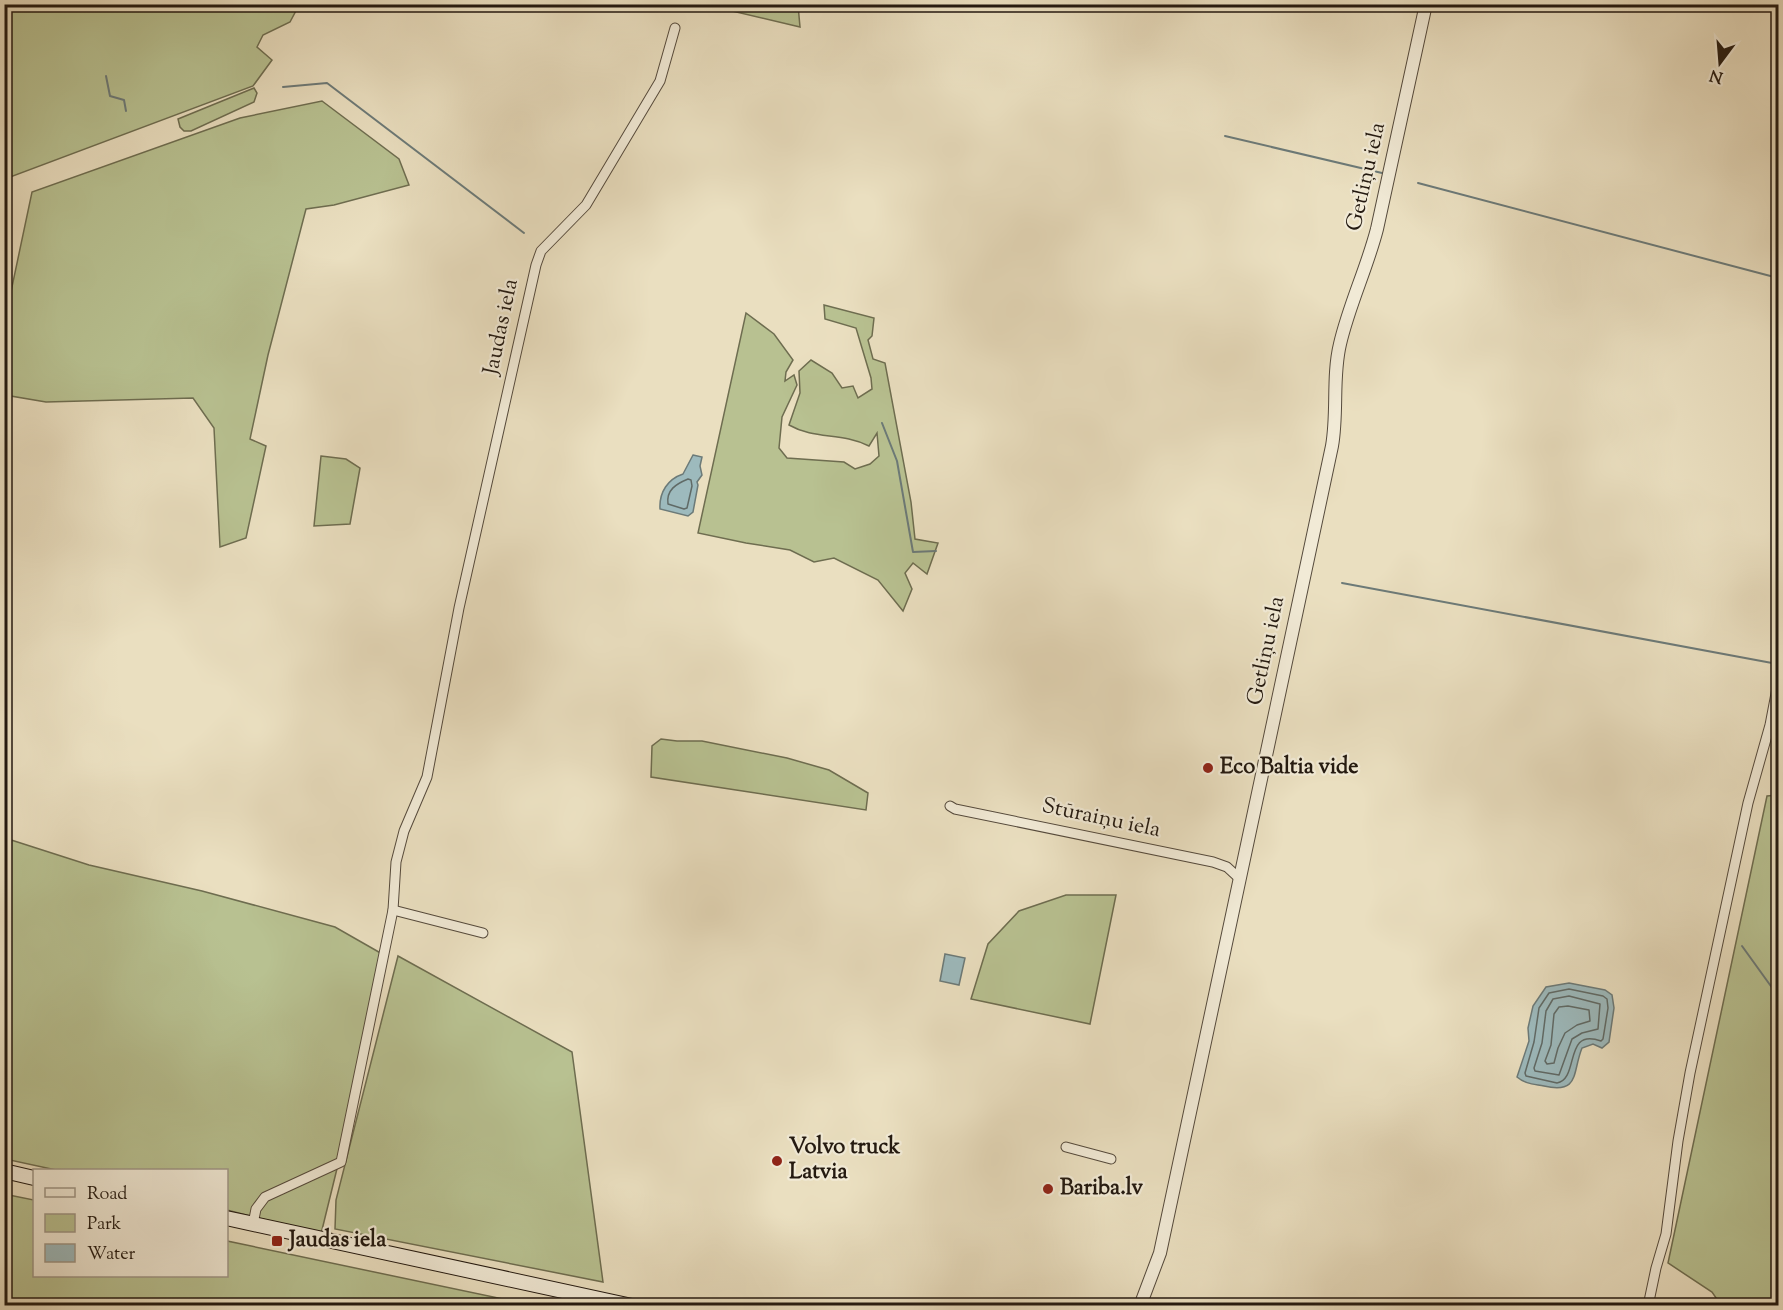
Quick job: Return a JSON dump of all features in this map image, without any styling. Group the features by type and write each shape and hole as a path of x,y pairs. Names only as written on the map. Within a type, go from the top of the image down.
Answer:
{"main road":[{"path":"4,1171 33,1178"},
{"path":"228,1218 632,1305"}],"street":[{"name":"Getliņu iela","path":"1140,1305 1160,1253 1332,446 1336,419 1336,365 1340,344 1374,240 1426,4"},
{"name":"Jaudas iela","path":"253,1224 256,1209 265,1197 341,1162 393,910 396,862 404,831 427,777 459,608 536,265 541,251 586,205 660,81 675,28"},
{"path":"1648,1305 1666,1234 1678,1141 1690,1073 1748,803 1779,683"},
{"name":"Stūraiņu iela","path":"950,806 1213,862 1227,867 1240,879"},
{"path":"393,910 483,933"},
{"path":"1066,1147 1111,1159"}],"green space":[{"path":"5,4 299,5 290,22 263,35 257,47 272,60 253,86 5,179"},
{"path":"719,5 798,5 800,27 719,8"},
{"path":"254,88 257,93 254,102 191,131 184,131 180,127 178,119"},
{"path":"322,101 399,159 409,185 334,205 306,209 268,355 250,439 266,446 246,538 220,547 214,428 193,398 46,402 5,395 5,320 32,192 240,118"},
{"path":"824,305 874,318 872,336 868,340 873,359 885,363 911,502 915,539 938,543 927,574 913,563 905,573 912,589 903,611 878,580 834,558 814,562 790,550 698,533 746,313 774,334 793,360 786,372 785,381 794,375 797,385 782,417 779,448 787,458 844,462 855,469 870,464 879,456 877,433 869,446 848,439 809,433 789,425 800,393 799,371 811,360 832,373 842,388 853,386 858,398 872,389 871,378 856,328 825,319"},
{"path":"321,456 346,459 360,468 350,524 314,526"},
{"path":"661,739 702,741 787,758 829,770 868,793 866,810 651,777 652,746"},
{"path":"1778,795 1778,1305 1721,1305 1712,1292 1668,1263 1767,796"},
{"path":"5,838 89,865 202,891 335,927 384,955 356,1091 321,1234 228,1210 228,1169 51,1169 5,1159"},
{"path":"1066,895 1116,895 1090,1024 971,999 988,944 1019,911"},
{"path":"398,956 572,1052 603,1282 335,1229 336,1200"},
{"path":"4,1194 33,1200 33,1277 228,1277 228,1241 531,1305 5,1305"}],"water":[{"path":"693,455 702,457 700,466 702,475 697,482 693,512 688,516 660,509 661,497 666,487 673,479 683,474"},
{"path":"945,954 965,958 959,985 940,981"},
{"path":"1569,983 1605,990 1612,995 1614,1008 1609,1042 1602,1048 1593,1044 1582,1048 1573,1079 1564,1087 1556,1088 1523,1081 1517,1077 1529,1041 1528,1028 1533,1006 1546,987"}],"waterway":[{"path":"106,76 110,96 124,100 126,111"},
{"path":"283,87 327,83 524,233"},
{"path":"1225,136 1382,173"},
{"path":"1418,183 1778,278"},
{"path":"882,423 897,461 913,552 936,551"},
{"path":"1342,583 1772,663"},
{"path":"1742,946 1778,996"}],"place":[{"name":"Eco Baltia vide","path":"1208,768"},
{"name":"Volvo truck Latvia","path":"777,1161"},
{"name":"Bariba.lv","path":"1048,1189"},
{"name":"Jaudas iela","path":"277,1241"}]}
